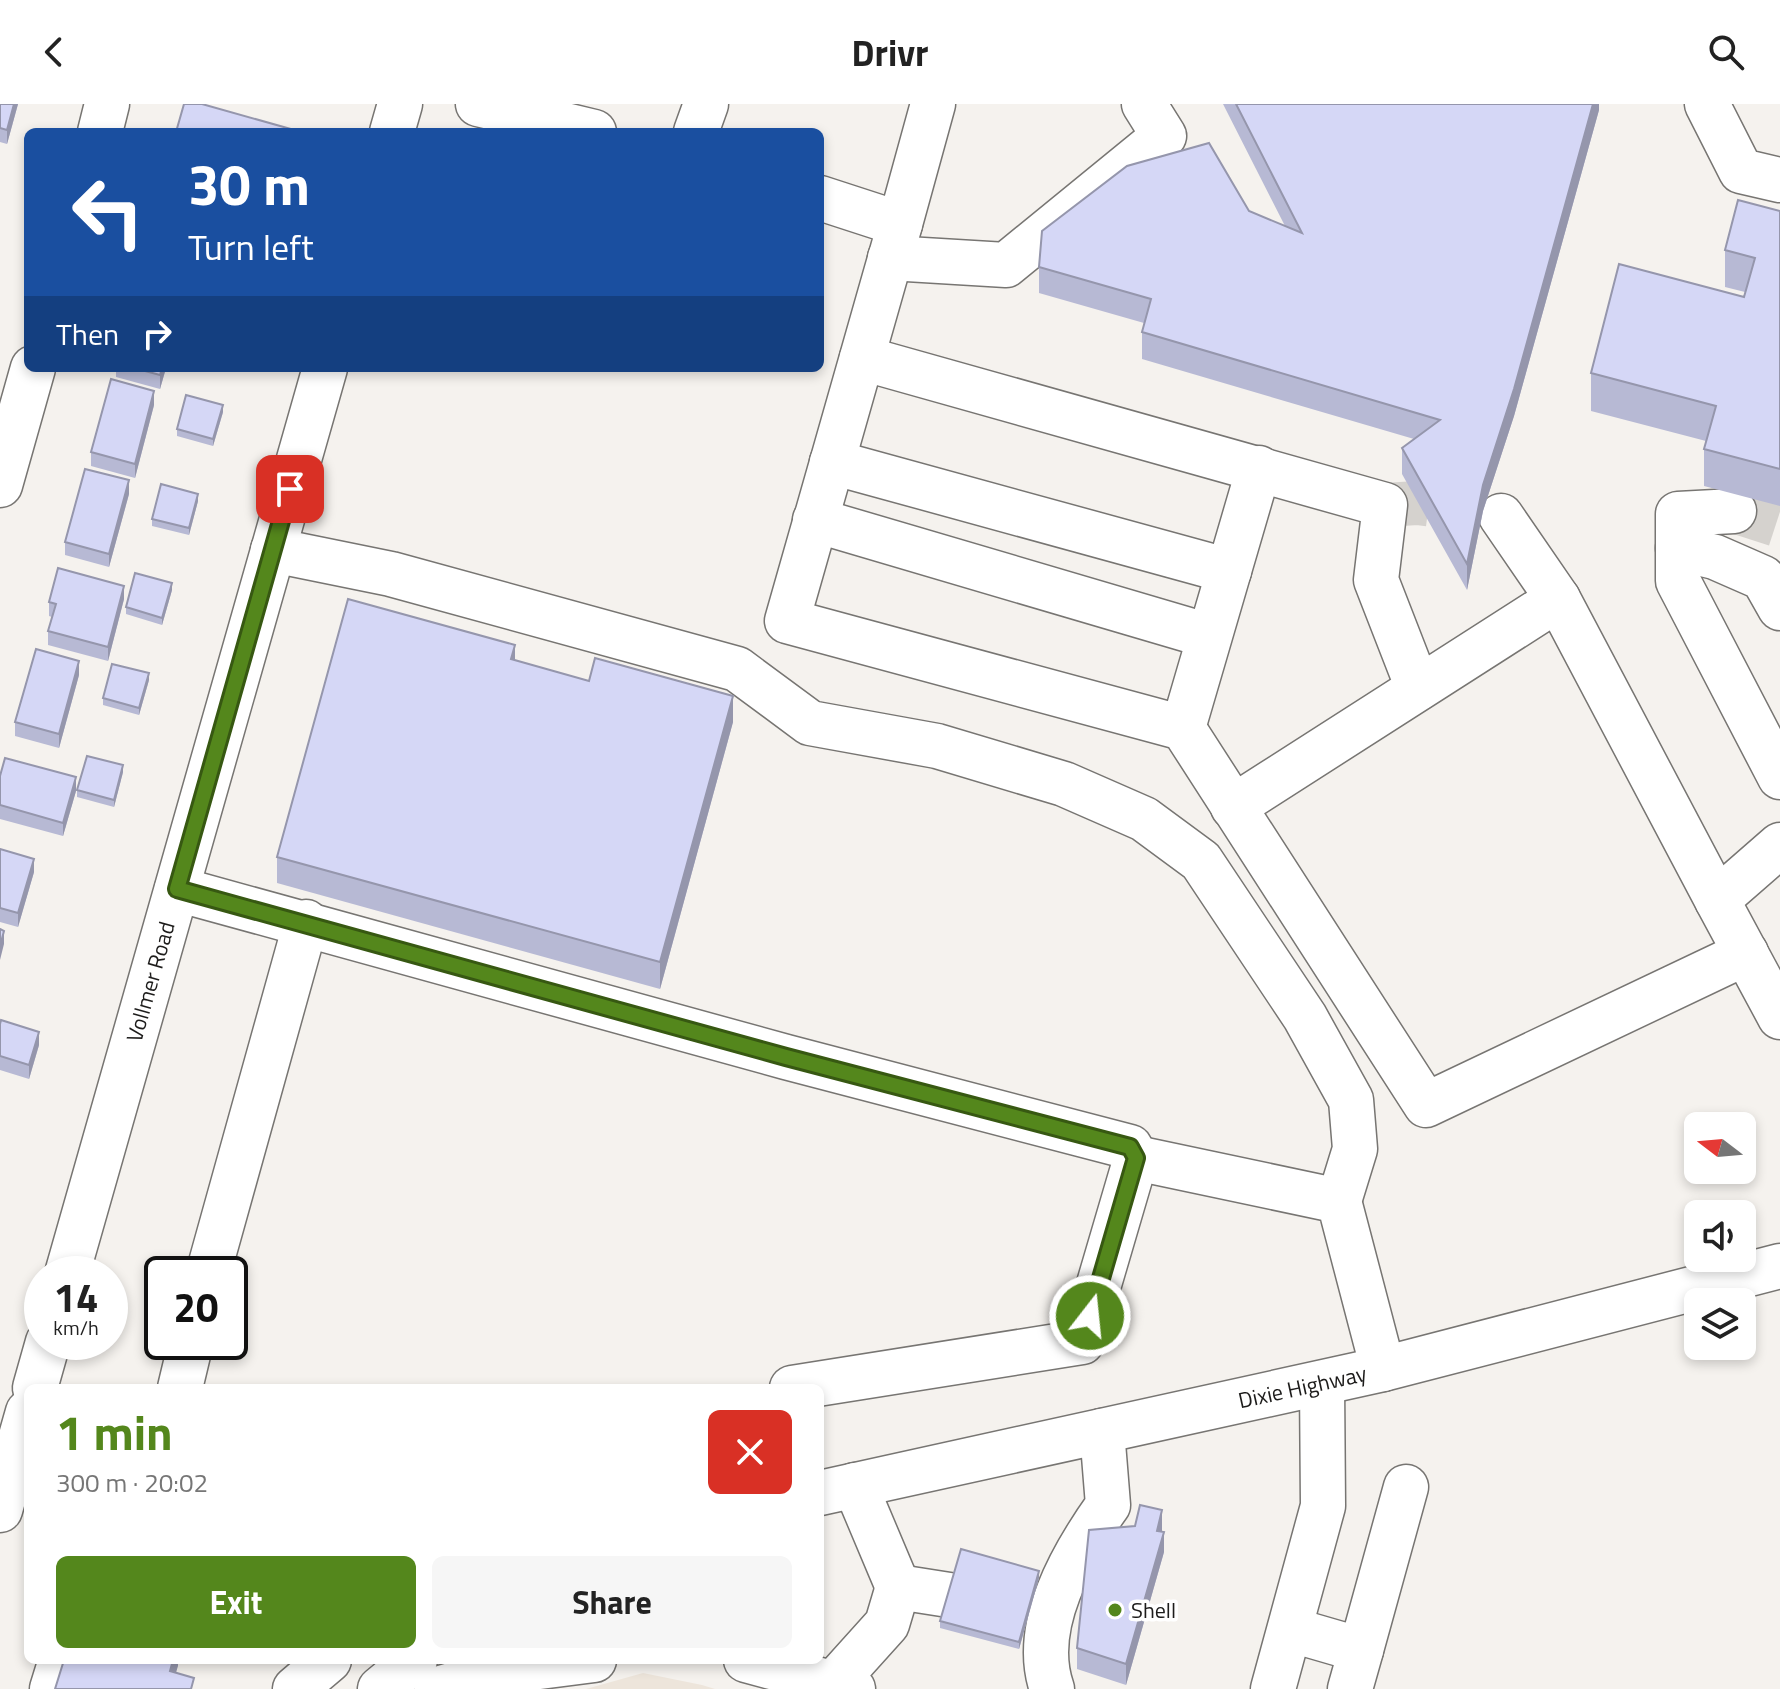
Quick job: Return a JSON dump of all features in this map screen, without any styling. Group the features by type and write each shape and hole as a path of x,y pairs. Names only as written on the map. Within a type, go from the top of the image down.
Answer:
{"main road":[{"path":"101,128 107,104"},
{"path":"393,128 400,104"},
{"path":"478,104 577,128"},
{"path":"697,128 706,104"},
{"path":"933,104 787,621 1183,728 1426,1105 1746,953"},
{"path":"824,200 895,241 1006,265 1164,136 1144,104"},
{"path":"1707,104 1741,171 1780,180"},
{"path":"862,358 1385,505 1376,580 1418,688"},
{"name":"Vollmer Road","path":"72,1256 324,372"},
{"path":"0,485 18,392"},
{"path":"832,462 1229,571"},
{"path":"1183,728 1259,468"},
{"path":"1734,511 1678,514 1678,581 1780,777"},
{"path":"1501,516 1558,599 1780,1017"},
{"path":"815,520 1209,636"},
{"path":"1678,548 1728,561 1763,578 1780,608"},
{"path":"273,550 391,574 737,669 810,723 937,746 1064,784 1144,819 1201,861 1305,1017 1351,1100 1355,1149 1339,1201 1383,1369"},
{"path":"1233,807 1558,599"},
{"path":"1717,900 1780,845"},
{"path":"177,889 306,922 772,1053 1130,1147 1136,1158 1082,1342 817,1384"},
{"path":"213,1256 306,922"},
{"path":"1136,1158 1339,1201"},
{"name":"Dixie Highway","path":"837,1489 1383,1369 1780,1266"},
{"path":"36,1384 43,1360"},
{"path":"181,1384 187,1360"},
{"path":"1273,1689 1292,1630 1323,1506 1322,1383"},
{"path":"1052,1689 1038,1619 1059,1592 1088,1532 1108,1505 1102,1431"},
{"path":"0,1510 24,1441"},
{"path":"1292,1630 1355,1670 1406,1487"},
{"path":"766,1673 843,1686 887,1624 898,1587 837,1489"},
{"path":"898,1587 949,1595"},
{"path":"52,1689 60,1664"},
{"path":"295,1689 324,1664"},
{"path":"380,1689 410,1664"},
{"path":"437,1689 492,1673 563,1664"}],"shaded area":[{"path":"643,1673 702,1685 715,1689 586,1689"}],"building":[{"path":"0,104 14,104 7,130 0,128"},
{"path":"184,104 202,104 287,128 177,128"},
{"path":"1236,104 1593,104 1514,389 1483,485 1467,564 1402,448 1440,420 1142,332 1151,299 1039,267 1042,231 1127,166 1209,143 1249,211 1302,233"},
{"path":"1738,200 1780,211 1780,469 1704,449 1716,406 1591,373 1619,264 1744,297 1755,258 1725,250"},
{"path":"111,379 154,391 135,464 91,452"},
{"path":"186,395 223,405 213,439 177,429"},
{"path":"85,469 129,480 109,554 65,542"},
{"path":"161,484 198,494 189,528 152,519"},
{"path":"58,568 124,586 108,647 48,631 56,604 49,602"},
{"path":"135,573 172,583 162,618 126,607"},
{"path":"348,599 515,645 511,659 589,681 595,658 733,696 660,962 277,857"},
{"path":"36,649 79,661 59,734 15,722"},
{"path":"112,664 149,673 139,708 103,698"},
{"path":"87,756 123,765 114,800 77,790"},
{"path":"5,758 76,777 63,823 0,805 0,776"},
{"path":"0,849 34,859 18,913 0,908"},
{"path":"1,1020 39,1032 29,1065 0,1056"},
{"name":"Shell","path":"1140,1505 1162,1510 1157,1531 1164,1532 1126,1664 1077,1648 1089,1530 1135,1526"},
{"path":"961,1549 1039,1571 1019,1642 940,1621"},
{"path":"63,1664 172,1664 170,1671 194,1678 191,1689 55,1689"}],"tunnel":[{"path":"1385,505 1417,503 1479,511"},
{"path":"1734,511 1780,526"}],"place":[{"name":"Shell","path":"1115,1610"}],"route":[{"path":"290,489 177,889 306,922 786,1057 1130,1147 1136,1158 1090,1316"}]}
